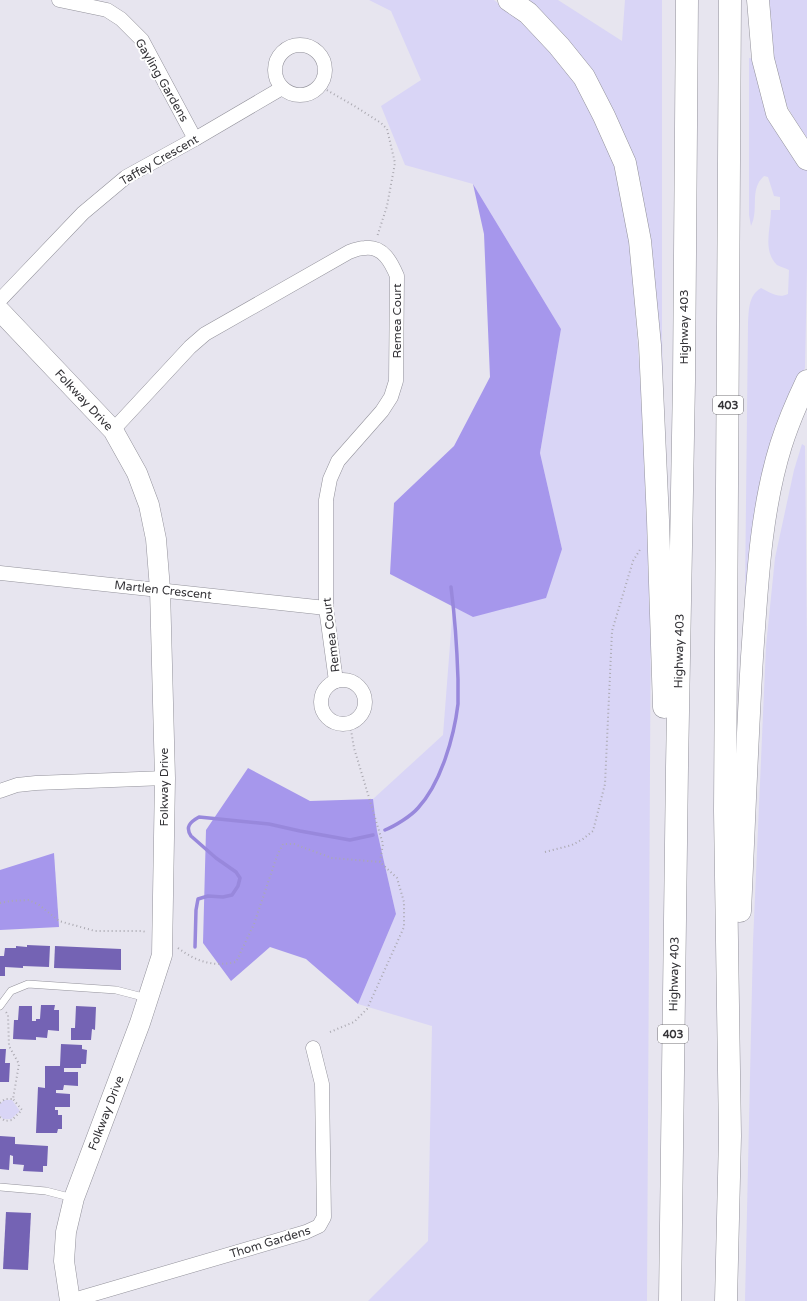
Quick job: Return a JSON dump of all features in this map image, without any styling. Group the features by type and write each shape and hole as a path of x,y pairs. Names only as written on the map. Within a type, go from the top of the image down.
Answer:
{"highway":[{"path":"510,0 528,13 559,46 584,77 604,116 625,163 640,241 650,345 666,746 677,767"},
{"name":"Highway 403","path":"670,1301 684,381 687,0"},
{"name":"403","path":"726,1301 730,1136 725,811 730,0"},
{"path":"758,0 762,59 777,113 807,159"},
{"path":"730,1136 748,731 759,567 767,507 779,454 788,423 807,381"}],"street":[{"name":"Gayling Gardens","path":"59,0 107,10 121,20 142,40 195,139"},
{"path":"298,44 306,45 314,49 322,58 325,70 324,78 320,86 305,95 289,93 282,88 274,73 278,57 290,46 298,44"},
{"name":"Taffey Crescent","path":"0,300 83,213 126,177 282,88"},
{"path":"113,430 190,347 205,334 349,252 367,247 373,249"},
{"name":"Remea Court","path":"336,681 326,608 326,500 330,479 338,461 382,411 391,397 396,381 397,276 391,262 382,251 373,249"},
{"name":"Folkway Drive","path":"0,311 113,430 137,473 149,505 156,539 160,589 164,778 162,955 149,998 74,1198 66,1232 64,1261 70,1301"},
{"name":"Martlen Crescent","path":"0,573 326,608"},
{"name":"Remea Court","path":"345,680 353,683 360,688 364,696 365,705 363,713 357,720 350,724 341,725 332,722 325,717 321,709 320,700 323,692 329,685 336,681 345,680"},
{"path":"0,791 16,785 36,783 164,778"},
{"name":"Thom Gardens","path":"70,1301 306,1232 319,1226 324,1217 322,1084 313,1048"}],"lane":[{"path":"1,1004 11,991 28,984 116,990 149,998"},
{"path":"0,1186 46,1191 74,1198"}],"path":[{"path":"320,86 381,123 387,129 395,163 387,206 373,249"},
{"path":"545,852 572,846 593,831 605,784 612,631 633,561 644,543"},
{"path":"350,724 354,748 383,844 380,862"},
{"path":"0,903 28,900 38,904 59,921 95,931 142,931 162,937 189,956 204,963 226,964 236,962 254,924 277,856 283,844 294,844 332,858 380,862 397,878 404,902 404,927 367,1009 354,1022 330,1032"},
{"path":"0,1117 5,1121 12,1120 22,1110 13,1099 19,1064 9,1046 8,1015 1,1004"},
{"path":"0,1103 5,1099 13,1099"}],"shaded area":[{"path":"369,0 494,0 513,15 541,40 583,90 612,153 629,228 645,440 651,590 647,1301 368,1301 428,1241 432,1026 358,1004 396,914 377,831 373,799 443,735 453,606 473,617 562,549 540,453 561,329 473,184 405,165 381,106 421,80 391,11"},
{"path":"522,0 558,0 622,41 625,0 662,0 662,333 664,441 629,155"},
{"path":"768,0 807,0 807,138 797,124 784,100 773,60"},
{"path":"749,58 756,59 807,169 807,268 805,368 788,401 746,599 749,309 751,299 761,288 781,296 788,294 789,270 777,265 772,259 770,253 768,239 771,210 780,210 780,197 774,196 768,177 764,176 756,189 754,215 751,226 749,215"},
{"path":"473,184 561,329 540,453 562,549 546,598 473,617 390,574 394,503 454,446 490,377 484,234"},
{"path":"802,444 805,446 807,646 807,1301 745,1301 753,942 766,646 775,558 794,470"},
{"path":"248,768 310,801 373,799 377,831 396,914 358,1004 306,959 270,947 231,981 203,943 206,830"},
{"path":"54,853 59,927 0,930 0,870"},
{"path":"4,1100 12,1100 20,1111 11,1119 3,1119 0,1115 0,1104"}],"building":[{"path":"27,945 50,946 49,967 5,967 5,976 0,976 0,956 4,956 5,948 16,948 16,946 27,947"},
{"path":"55,946 121,949 121,970 54,968"},
{"path":"41,1005 55,1005 54,1010 59,1010 59,1031 48,1030 47,1038 36,1037 36,1040 13,1039 14,1020 18,1020 19,1006 32,1006 32,1021 36,1021 36,1019 40,1019"},
{"path":"76,1006 96,1007 95,1030 92,1029 91,1040 71,1040 71,1028 75,1028"},
{"path":"61,1044 82,1045 82,1049 87,1050 86,1064 81,1064 81,1068 64,1068 64,1072 78,1072 78,1086 64,1085 63,1090 56,1090 56,1093 70,1094 70,1107 55,1107 55,1110 58,1110 58,1115 62,1115 62,1129 58,1129 57,1133 36,1133 38,1087 45,1088 45,1066 60,1066"},
{"path":"0,1049 6,1049 5,1063 10,1063 9,1082 0,1082"},
{"path":"0,1136 15,1137 15,1144 48,1146 47,1166 43,1166 43,1172 23,1171 24,1165 13,1164 13,1156 10,1155 9,1170 0,1169"},
{"path":"6,1212 31,1213 28,1270 3,1269"}],"waterway":[{"path":"385,830 411,814 426,798 440,773 450,745 458,704 454,610 451,587"},
{"path":"195,947 196,910 198,899 208,896 223,897 232,895 238,886 240,878 236,872 216,858 191,836 188,830 189,825 199,817 269,824 350,840 373,835"}]}
